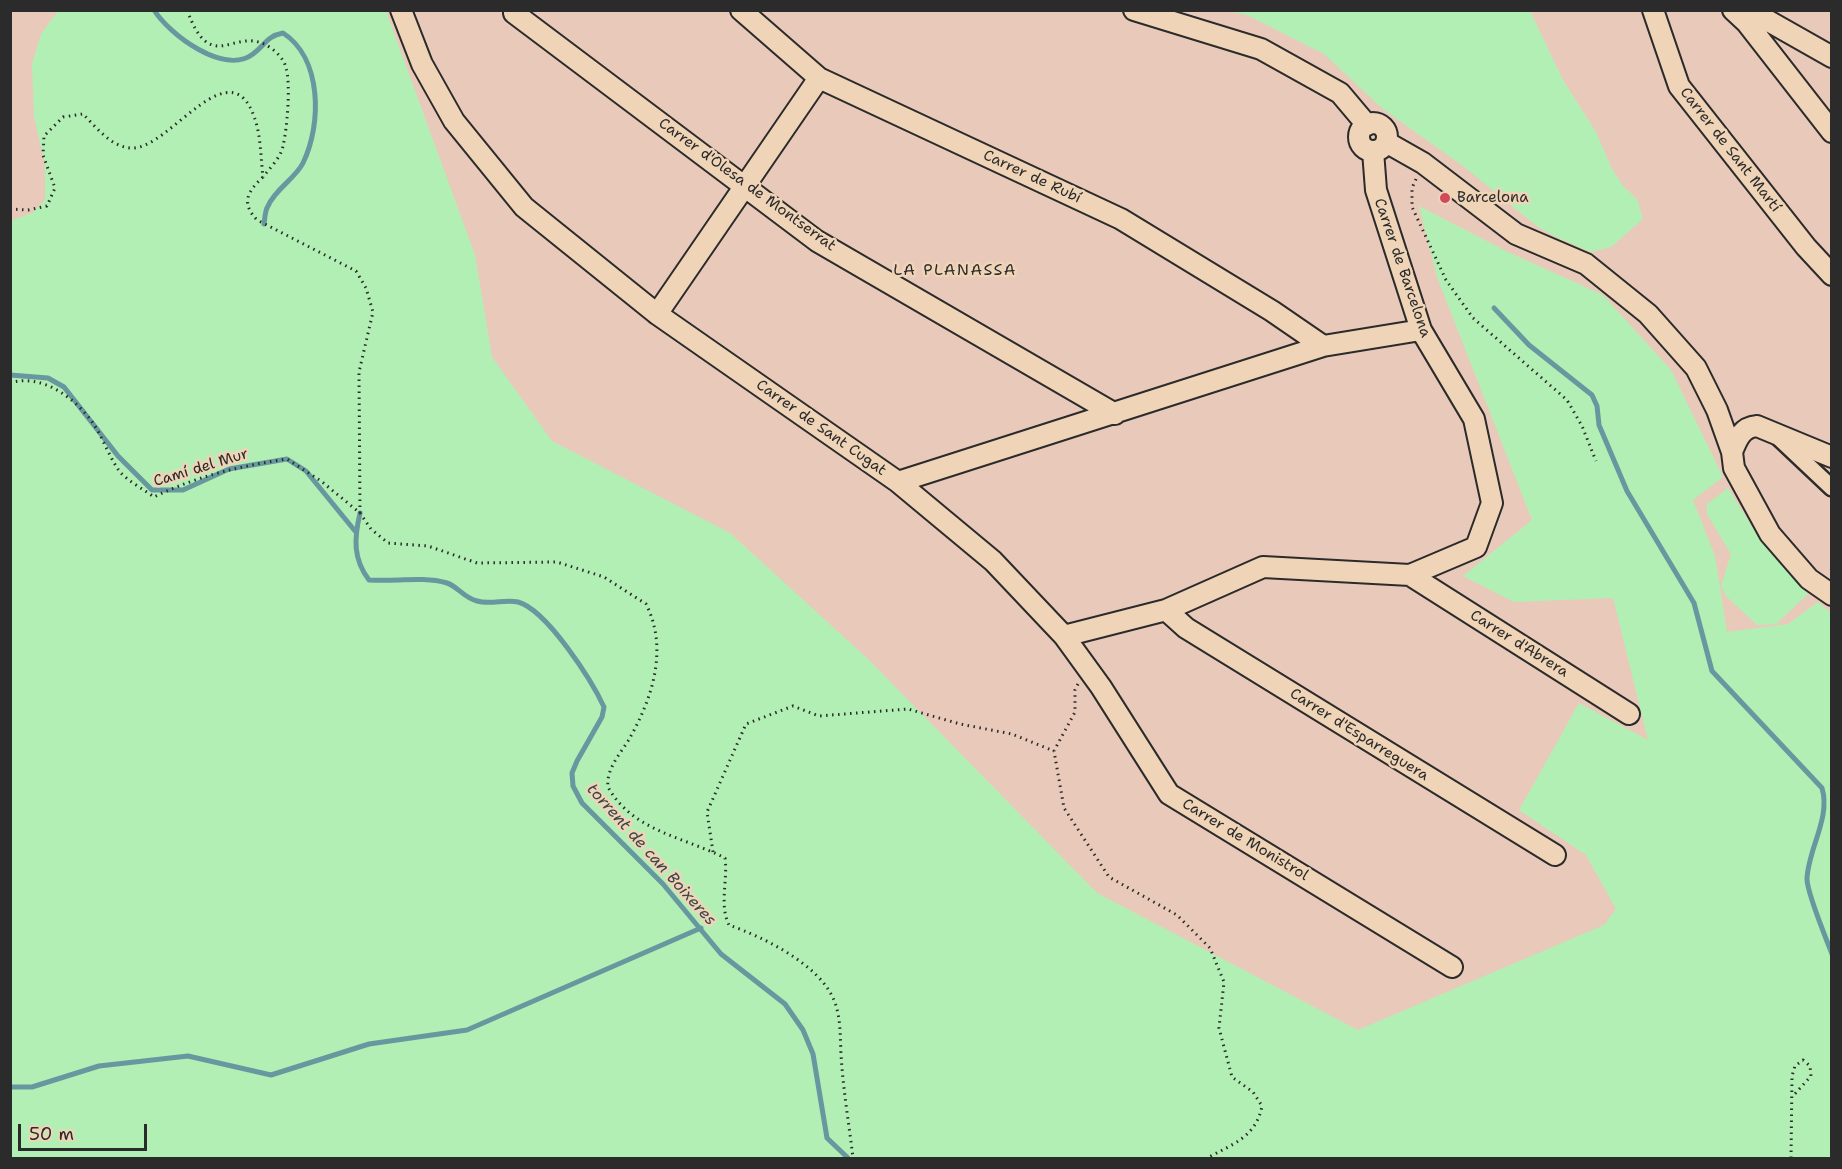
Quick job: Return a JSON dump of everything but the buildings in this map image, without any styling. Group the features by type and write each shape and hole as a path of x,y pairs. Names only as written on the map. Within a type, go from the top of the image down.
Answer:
{"street":[{"name":"Carrer de Sant Cugat","path":"401,10 422,64 454,121 524,207 657,314 898,482 1323,346 1421,330"},
{"name":"Carrer de Rubí","path":"741,10 819,78 1121,219 1323,346"},
{"path":"1134,10 1261,49 1340,93 1367,125 1360,133 1359,141 1365,149 1379,147 1423,164 1516,234 1586,264 1648,314 1696,368 1717,410 1732,452 1734,468 1770,534 1809,579 1832,595"},
{"name":"Carrer de Sant Martí","path":"1653,10 1679,86 1806,248 1832,275"},
{"path":"1733,10 1747,22 1832,132"},
{"path":"1749,10 1832,57"},
{"name":"Carrer d'Olesa de Montserrat","path":"514,13 746,185 817,241 1115,414"},
{"path":"657,314 819,78"},
{"name":"Carrer de Barcelona","path":"1379,147 1376,190 1421,330 1474,419 1492,502 1476,548 1410,575"},
{"path":"1717,410 1749,427 1773,432 1832,457"},
{"path":"1732,452 1738,436 1749,427"},
{"path":"1773,432 1832,488"},
{"name":"Carrer de Monistrol","path":"898,482 993,561 1064,636 1169,794 1452,967"},
{"path":"1064,636 1166,610 1263,567 1410,575"},
{"name":"Carrer d'Abrera","path":"1410,575 1629,714"},
{"name":"Carrer d'Esparreguera","path":"1166,610 1186,628 1555,855"}],"path":[{"path":"187,10 201,37 217,48 262,43 276,52 286,66 287,97 283,148 263,177 252,188 246,200 252,215 264,224 356,271 366,288 373,312 359,372 360,513 371,529 388,543 428,546 477,563 557,562 604,577 646,604 659,658 647,701 610,772 608,787 622,806 647,826 686,844 725,858 727,874 724,915 729,925 758,934 790,954 822,980 834,999 841,1025 841,1054 853,1158"},
{"path":"10,209 28,210 47,206 55,188 43,155 44,136 63,117 83,114 111,141 125,147 140,148 162,137 201,103 224,92 240,98 250,109 258,132 263,177"},
{"path":"1423,164 1412,188 1412,207 1446,280 1473,318 1567,400 1582,426 1596,461"},
{"name":"Camí del Mur","path":"10,383 42,382 61,392 92,422 121,472 154,497 186,482 229,469 287,459 321,481 360,513"},
{"path":"1086,667 1075,690 1075,712 1054,751 1064,808 1109,877 1177,915 1210,948 1224,982 1219,1028 1232,1077 1253,1092 1262,1106 1259,1124 1242,1139 1207,1158"},
{"path":"713,852 707,812 746,724 793,706 819,716 908,709 960,724 1012,734 1054,751"},
{"path":"1791,1158 1793,1070 1798,1062 1803,1060 1810,1066 1810,1076 1793,1096"}],"green space":[{"path":"58,11 386,11 475,255 492,357 552,441 730,533 869,660 1097,893 1358,1030 1604,925 1616,909 1586,855 1519,810 1579,703 1648,740 1613,598 1514,602 1463,576 1532,520 1437,277 1419,206 1508,252 1603,295 1671,370 1723,477 1693,500 1715,556 1727,632 1788,624 1818,602 1831,613 1831,1158 11,1158 10,221 32,213 45,200 45,164 34,117 32,64 41,34"},
{"path":"1227,11 1530,11 1563,80 1596,132 1612,169 1623,186 1637,199 1643,219 1611,247 1591,252 1554,236 1538,227 1463,166 1383,109 1324,54 1247,15"},
{"path":"1728,488 1760,540 1808,594 1776,624 1757,625 1726,596 1721,586 1731,554 1707,514 1707,504"}],"waterway":[{"name":"torrent de can Boixeres","path":"154,10 161,20 184,40 213,56 227,60 241,59 253,54 273,36 283,33 296,44 305,58 315,93 313,130 309,147 299,169 271,200 266,210 264,224"},
{"path":"1494,308 1529,345 1592,395 1597,406 1599,425 1627,491 1694,603 1712,671 1822,788 1824,811 1807,879 1813,905 1832,954"},
{"path":"10,375 48,378 64,387 118,456 152,490 183,490 229,469 287,459 306,471 355,531"},
{"name":"torrent de can Boixeres","path":"360,513 356,548 360,564 369,580 438,581 451,585 477,601 518,602 530,608 555,632 579,664 604,707 602,717 572,773 573,786 582,803 663,884 721,954 785,1004 803,1030 813,1054 827,1138 848,1158"},
{"path":"10,1087 32,1087 99,1066 188,1056 271,1075 369,1044 467,1030 701,928"}],"place":[{"name":"Barcelona","path":"1445,198"}],"district":[{"name":"LA PLANASSA","path":"955,271"}]}
